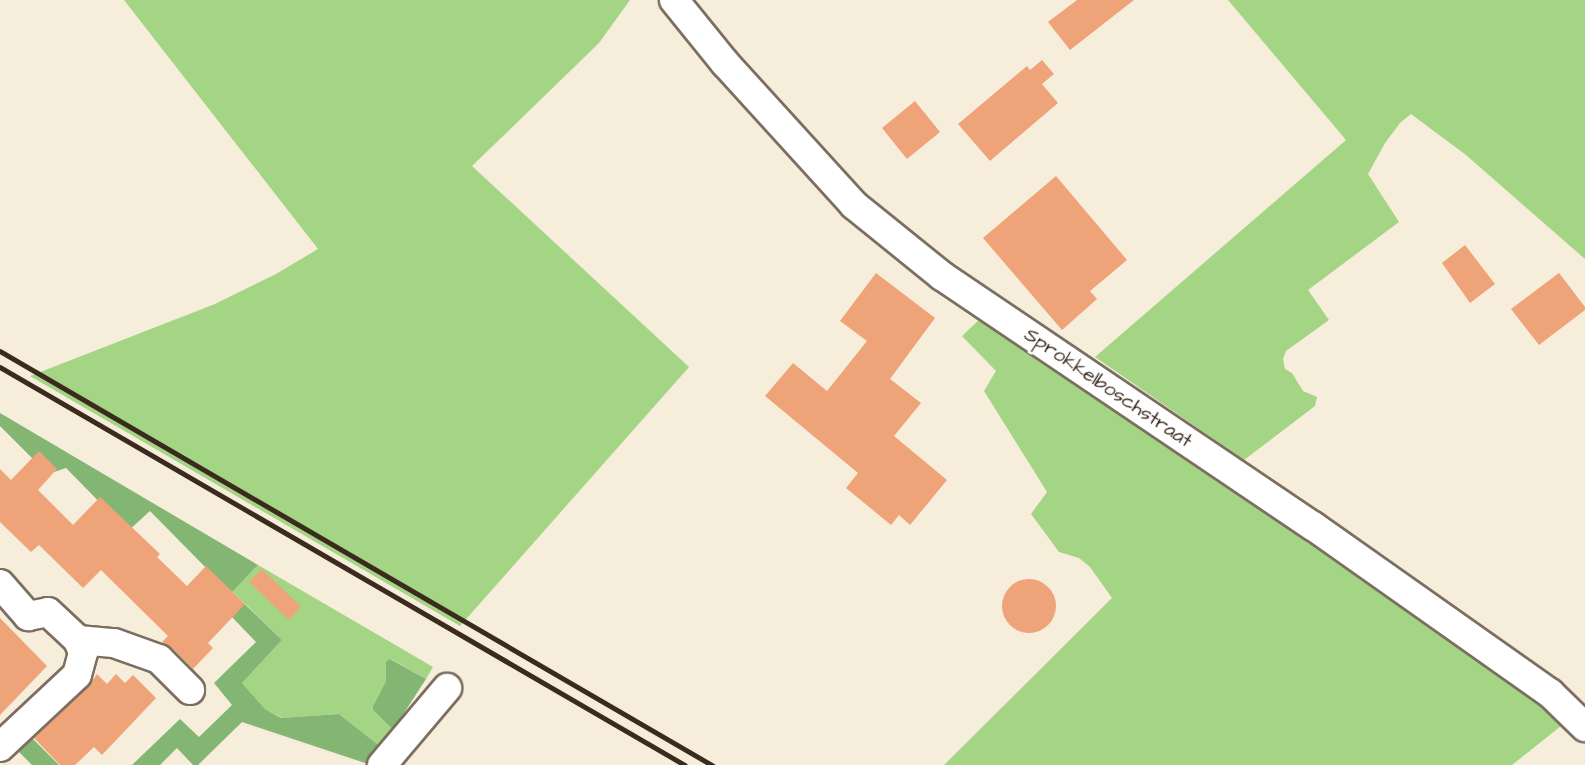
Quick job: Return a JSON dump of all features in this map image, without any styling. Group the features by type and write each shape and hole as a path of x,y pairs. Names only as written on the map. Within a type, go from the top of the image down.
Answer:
{"street":[{"name":"Sprokkelboschstraat","path":"674,0 725,63 854,205 942,276 1341,546 1550,693 1585,727"},
{"path":"0,584 28,616 48,612 78,640 83,653 77,675 0,747"},
{"path":"78,640 114,643 159,659 190,690"},
{"path":"382,765 447,688"}],"green space":[{"path":"124,0 630,0 599,43 472,166 689,367 460,626 30,376 215,304 276,274 318,249"},
{"path":"1228,0 1585,0 1585,259 1466,155 1411,114 1400,123 1385,143 1368,174 1399,222 1308,290 1329,320 1286,351 1283,359 1285,369 1292,373 1303,391 1317,397 1315,406 1244,460 1095,357 1346,140"},
{"path":"983,316 1566,722 1512,765 944,765 1112,598 1090,567 1079,558 1059,552 1031,514 1047,492 984,391 996,371 962,336"},
{"path":"0,413 258,565 232,592 282,640 242,683 265,709 281,718 339,714 381,747 368,764 242,722 198,765 193,765 177,748 160,765 132,765 180,719 199,737 232,705 214,683 256,642 202,586 213,575 150,511 128,531 66,468 48,474 0,426"},
{"path":"258,565 433,667 426,679 391,659 386,681 373,706 373,710 393,730 381,747 339,714 282,718 265,709 242,683 282,640 232,591"},
{"path":"390,659 426,679 393,730 373,710 386,681 386,662"},
{"path":"24,730 59,765 32,765 17,750"}],"building":[{"path":"1077,0 1134,0 1070,50 1048,22"},
{"path":"1042,60 1054,74 1042,84 1058,103 990,161 958,124 1027,66 1030,70"},
{"path":"915,101 940,132 907,159 882,128"},
{"path":"1056,176 1127,260 1090,291 1097,299 1062,330 983,238"},
{"path":"1465,245 1495,284 1470,303 1442,263"},
{"path":"876,273 935,318 890,379 921,403 894,436 947,480 910,525 899,515 891,525 846,488 858,473 765,396 793,363 827,391 867,341 840,321"},
{"path":"1559,273 1585,310 1539,345 1511,309"},
{"path":"39,451 57,469 38,490 73,525 100,497 160,554 157,557 187,586 206,566 245,604 208,643 213,648 193,669 171,647 162,642 168,636 101,570 83,588 39,545 31,552 0,522 0,469 11,480"},
{"path":"262,569 301,607 289,620 249,582"},
{"path":"1029,579 1039,581 1048,587 1054,596 1056,606 1054,616 1048,625 1039,631 1029,633 1019,631 1010,625 1004,616 1002,606 1004,596 1010,587 1019,581"},
{"path":"0,618 47,666 0,715"},
{"path":"97,674 107,684 116,674 125,683 133,675 156,698 102,755 94,747 75,765 60,765 34,738 88,687"}],"railway":[{"path":"0,351 712,765"},
{"path":"0,367 685,765"}]}
